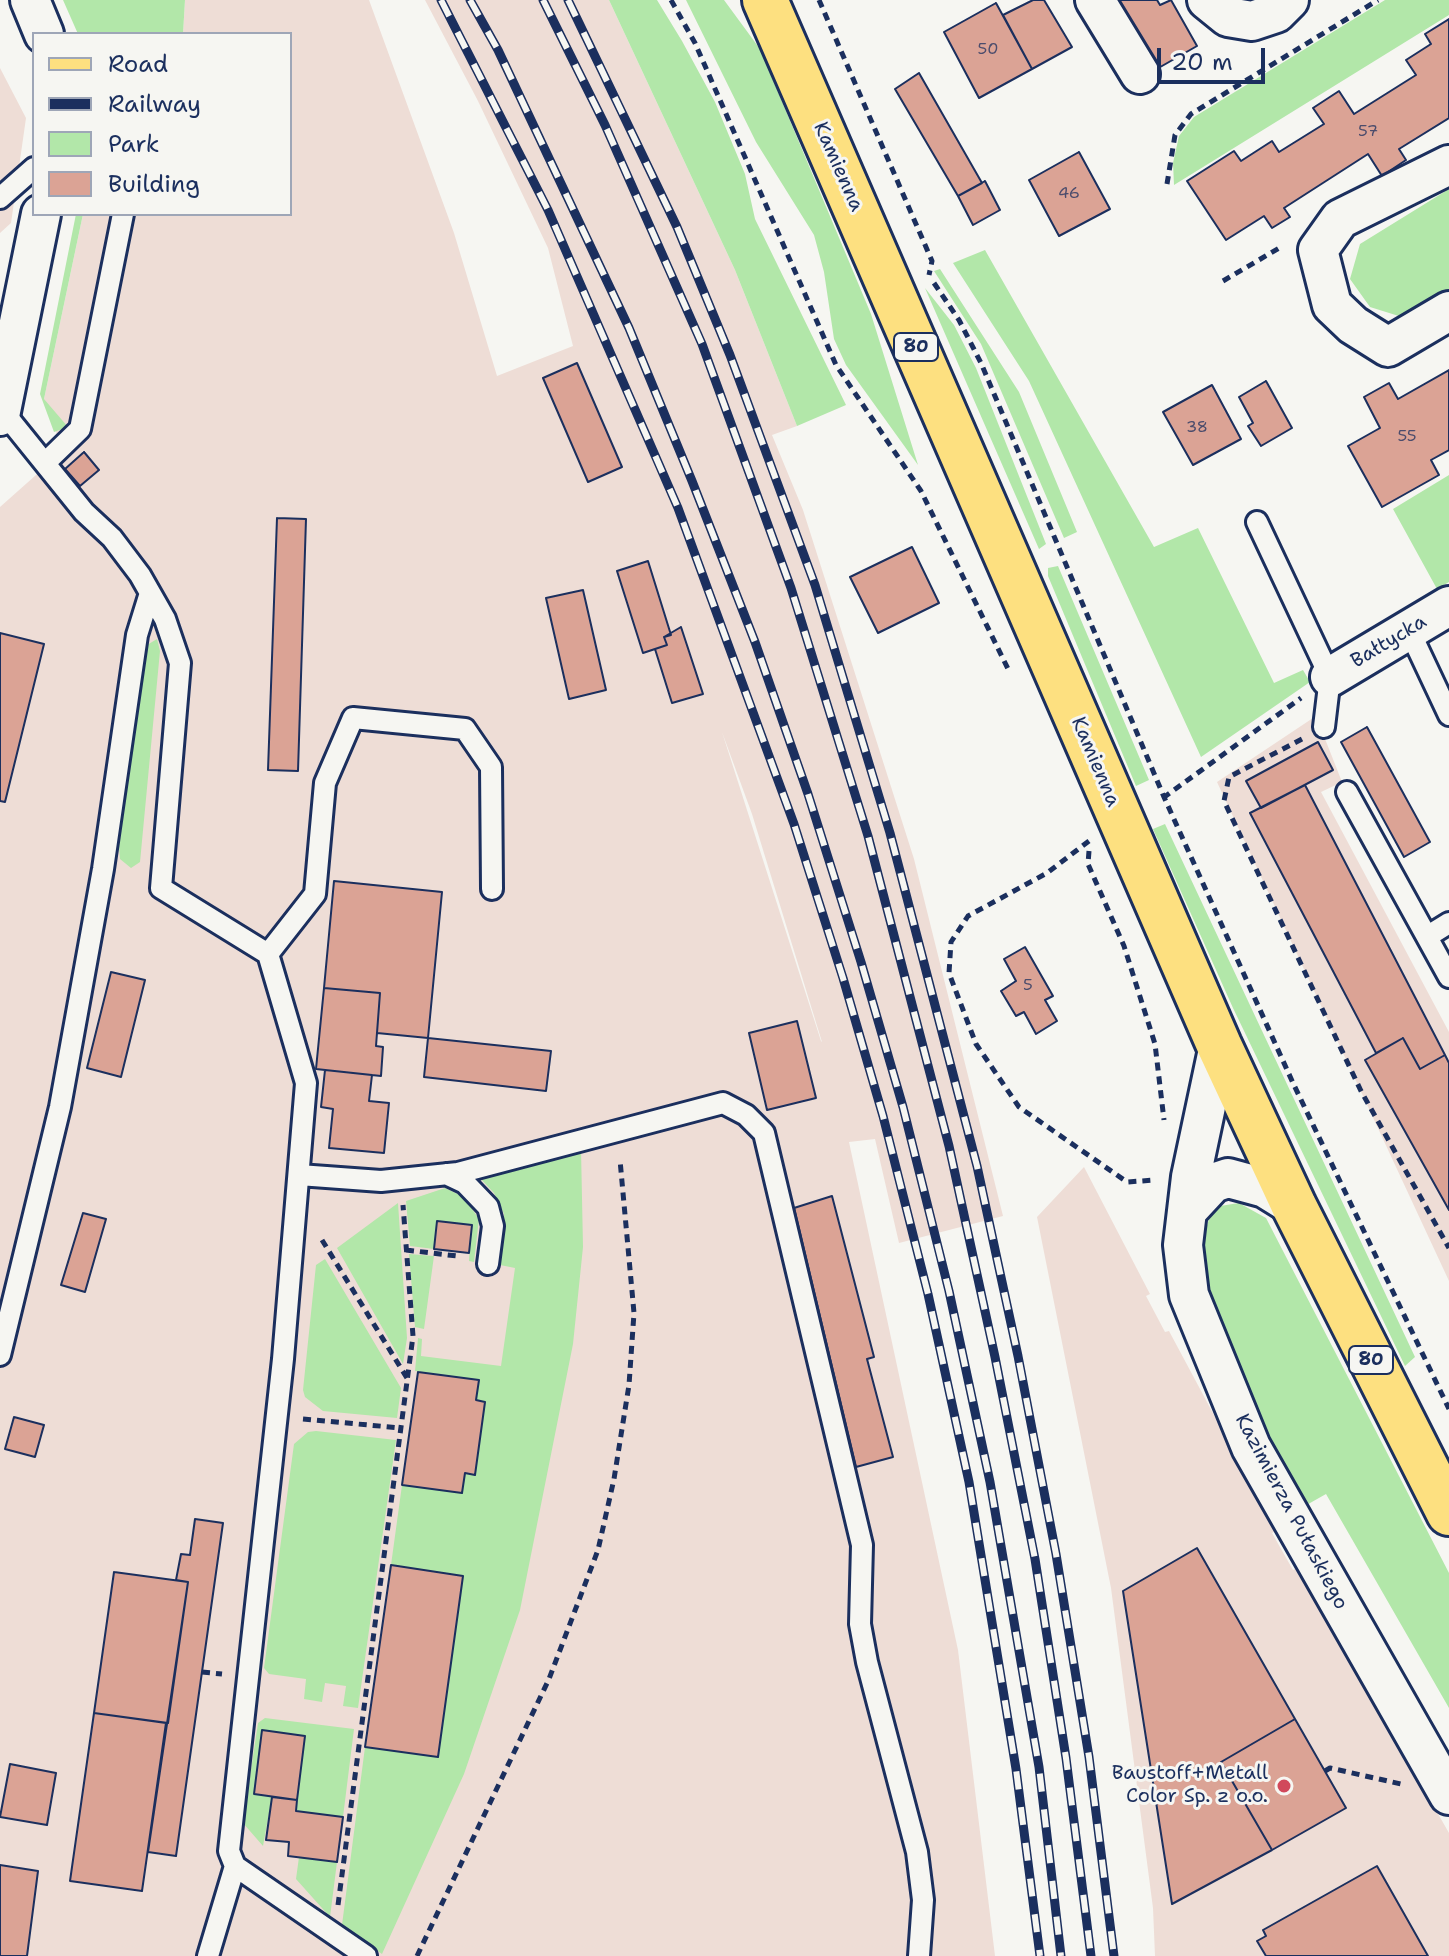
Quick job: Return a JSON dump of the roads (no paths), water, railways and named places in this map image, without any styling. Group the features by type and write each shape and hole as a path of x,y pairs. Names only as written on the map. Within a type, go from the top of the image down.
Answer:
{"main road":[{"name":"Kamienna","path":"765,0 1097,831 1219,1045 1294,1206 1449,1513"}],"street":[{"path":"30,0 43,32"},
{"path":"1095,0 1140,74"},
{"path":"1207,0 1228,17 1252,21 1276,13 1289,0"},
{"path":"1449,165 1340,219 1318,250 1332,305 1353,325 1388,347 1449,311"},
{"path":"1,413 41,216"},
{"name":"Bałtycka","path":"1330,677 1449,606"},
{"name":"Kazimierza Pułaskiego","path":"1219,1045 1189,1194 1183,1245 1186,1285 1197,1320 1251,1447 1431,1791"},
{"path":"1189,1194 1228,1178 1265,1188 1294,1206"}],"lane":[{"path":"0,198 32,170"},
{"path":"45,463 80,429 123,216"},
{"path":"1,413 84,512 112,538 165,619 180,663 161,888 268,954 306,1083 251,1678 229,1851 235,1866 366,1956"},
{"path":"1257,522 1330,677 1324,727"},
{"path":"0,1355 60,1107 103,869 137,635 150,593"},
{"path":"1409,630 1449,715"},
{"path":"268,954 315,894 325,783 353,718 465,729 491,767 492,889"},
{"path":"1347,792 1449,977"},
{"path":"1428,936 1449,923"},
{"path":"299,1175 381,1181 446,1174 723,1103 746,1115 764,1133 862,1545 860,1624 877,1705 917,1852 923,1900 919,1956"},
{"path":"446,1174 465,1183 488,1207 493,1226 488,1264"},
{"path":"208,1956 235,1866"}],"railway":[{"path":"441,0 548,210 678,508 794,824 843,978 883,1116 928,1294 969,1482 1016,1769 1040,1956"},
{"path":"470,0 498,50 629,328 692,481 755,642 808,794 861,962 903,1107 949,1291 990,1482 1039,1767 1061,1956"},
{"path":"543,0 605,125 702,344 791,588 868,836 949,1146 995,1357 1035,1559 1066,1758 1091,1956"},
{"path":"568,0 677,227 730,355 815,585 890,833 977,1166 1018,1356 1056,1554 1089,1757 1114,1956"}],"place":[{"name":"Baustoff+Metall Color Sp. z o.o.","path":"1284,1786"}]}
